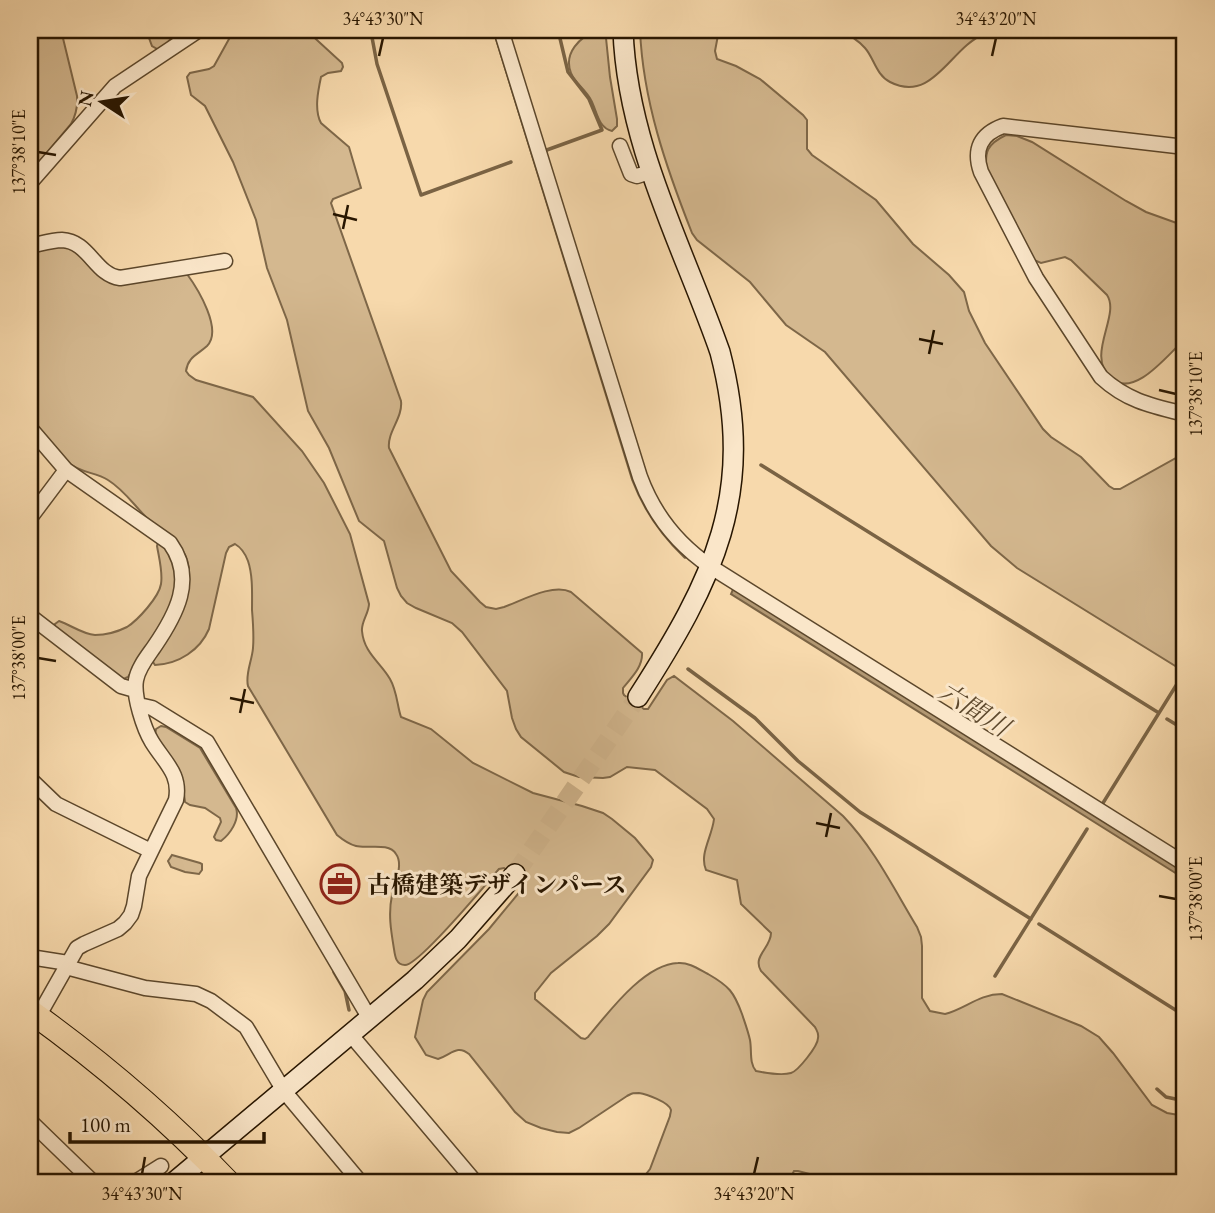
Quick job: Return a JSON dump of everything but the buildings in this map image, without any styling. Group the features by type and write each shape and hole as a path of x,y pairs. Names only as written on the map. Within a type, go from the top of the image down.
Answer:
{"main road":[{"path":"33,1020 111,1073 191,1144 229,1183"}],"street":[{"path":"30,183 115,86 198,30"},
{"path":"501,30 645,491 670,531 693,555 711,567 1185,864"},
{"path":"623,30 633,110 650,172 720,352 732,407 734,445 731,490 720,542 711,567 677,633 638,697"},
{"path":"1185,147 1003,126 986,135 977,152 981,172 1035,278 1101,377 1111,387 1135,401 1185,414"},
{"path":"620,146 631,174 637,176 650,172"},
{"path":"30,246 61,240 70,241 85,250 105,273 120,278 225,261"},
{"path":"30,428 66,470 170,543 182,565 183,578 176,609 137,674 135,690 149,737 177,780 176,800 139,876 131,915 118,929 77,948 33,1020"},
{"path":"30,518 66,470"},
{"path":"30,616 121,686 135,690"},
{"path":"139,705 152,708 207,742 370,1019"},
{"path":"30,779 63,809 151,851"},
{"path":"173,1183 423,973 515,874"},
{"path":"30,957 145,988 195,994 211,1001 246,1027 284,1091 361,1183"},
{"path":"352,1035 476,1183"},
{"path":"30,1121 94,1183"},
{"path":"134,1183 161,1166"}],"shaded area":[{"path":"30,30 61,30 77,100 71,124 30,173"},
{"path":"146,30 179,30 159,50 152,46"},
{"path":"234,30 306,30 342,63 341,71 321,77 318,112 321,123 349,147 361,188 333,199 331,203 401,401 389,448 451,571 480,602 486,607 496,609 547,591 571,592 642,653 639,668 623,688 624,695 648,709 667,680 674,676 733,721 843,816 874,855 921,937 922,998 930,1011 945,1014 986,996 1002,994 1081,1026 1099,1037 1152,1105 1167,1113 1185,1116 1185,1183 832,1183 825,1178 794,1171 788,1183 639,1183 650,1169 670,1116 671,1110 662,1101 633,1093 579,1128 569,1133 557,1132 526,1122 465,1051 457,1050 438,1059 426,1055 415,1037 427,992 489,929 523,885 504,868 499,869 424,952 405,965 398,962 394,952 390,916 399,869 396,854 388,848 353,845 337,835 248,686 253,643 250,567 246,556 235,544 229,547 226,553 205,637 180,659 155,665 154,658 187,588 189,568 186,558 176,543 146,517 119,488 103,477 78,469 69,463 30,419 30,250 69,245 103,276 187,274 207,310 212,330 207,346 191,359 186,371 196,380 253,397 302,451 324,483 350,534 369,604 362,628 363,639 392,684 401,717 431,729 473,763 533,793 603,813 635,838 651,857 651,867 609,924 551,973 535,993 535,999 585,1039 616,1003 640,981 665,965 682,963 715,978 733,995 747,1030 756,1071 791,1073 811,1052 818,1035 815,1027 761,971 760,956 771,933 741,904 737,880 706,870 704,858 714,819 707,809 655,770 627,767 603,778 579,777 564,772 521,737 512,718 507,691 462,632 452,623 407,603 401,596 384,541 359,521 329,448 308,411 287,320 267,268 256,220 233,162 205,106 191,95 187,77 190,73 214,66"},
{"path":"597,30 603,32 606,38 617,119 617,126 612,131 601,123 591,100 573,77 569,66 571,52 579,41"},
{"path":"640,30 719,30 715,51 717,59 760,79 803,115 807,120 807,149 876,200 913,244 949,275 964,292 969,311 985,343 1043,429 1081,457 1109,486 1120,489 1185,453 1185,672 1017,568 991,546 825,352 786,325 750,282 697,240 682,208 657,133 646,82"},
{"path":"838,30 1012,30 984,34 961,50 930,80 918,86 905,87 885,79 862,45"},
{"path":"1006,135 1032,142 1146,212 1185,226 1185,341 1139,380 1121,383 1112,379 1104,370 1102,348 1110,314 1107,295 1065,257 1041,263 1034,260 987,172 988,149"},
{"path":"158,542 171,555 177,572 175,590 169,609 148,647 128,677 121,680 55,628 55,624 59,621 95,635 115,632 132,624 147,608 161,584"},
{"path":"734,587 1185,870 1185,879 731,594"},
{"path":"161,726 200,748 236,808 237,817 233,826 221,841 214,837 221,822 220,818 205,808 185,802 182,779 155,735 156,729"},
{"path":"172,855 202,864 202,870 199,874 171,867 168,861"}],"waterway":[{"path":"362,30 371,32 377,64 421,195 511,162"},
{"path":"494,30 633,480 654,521 685,557"},
{"path":"544,151 602,130 589,99 568,72 558,30"},
{"path":"761,465 1159,713"},
{"path":"688,669 755,718 798,761 860,812 1031,919"},
{"path":"1103,803 1177,684"},
{"path":"1167,719 1185,730"},
{"path":"995,976 1087,829"},
{"path":"1039,924 1185,1016"},
{"path":"334,972 345,991 349,1010"},
{"path":"1157,1089 1166,1097 1185,1101"}],"tunnel":[{"path":"515,874 638,697"}],"place":[{"name":"古橋建築デザインパース","path":"340,884"}],"water label":[{"name":"六間川","path":"974,709"}]}
